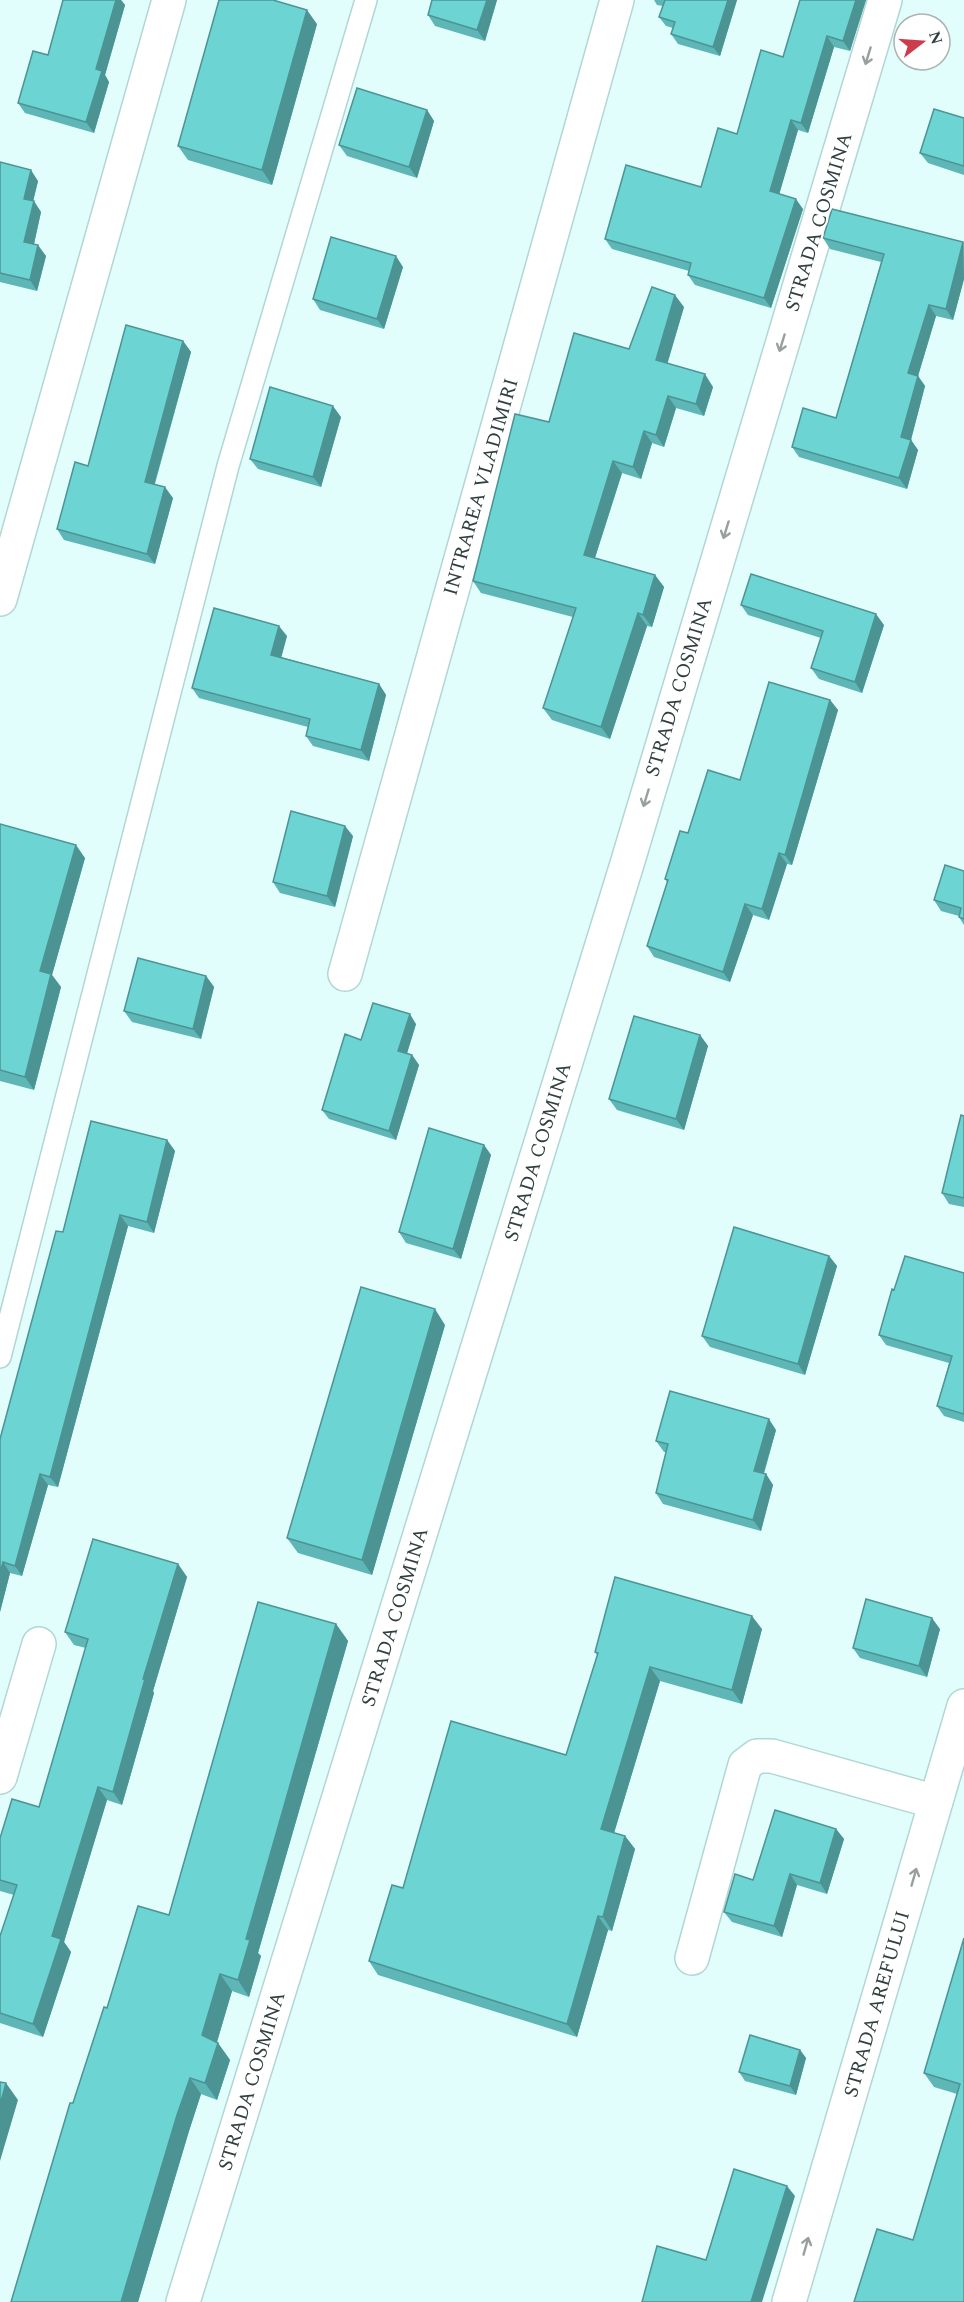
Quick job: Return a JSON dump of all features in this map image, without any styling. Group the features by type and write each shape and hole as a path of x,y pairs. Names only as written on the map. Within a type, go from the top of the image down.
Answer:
{"street":[{"path":"0,599 169,0"},
{"name":"INTRAREA VLADIMIRI","path":"345,974 617,0"},
{"name":"STRADA COSMINA","path":"183,2302 627,864 885,0"},
{"path":"0,1777 39,1644"},
{"name":"STRADA AREFULUI","path":"789,2302 964,1706"},
{"path":"692,1958 745,1765 757,1756 772,1756 936,1802"}],"lane":[{"path":"0,1356 228,466 366,0"}],"building":[{"path":"63,0 116,0 96,69 102,71 86,122 18,103 33,51 48,55"},
{"path":"219,0 273,0 307,10 262,170 178,146"},
{"path":"432,0 487,0 477,30 428,15"},
{"path":"665,0 728,0 713,47 671,34 675,22 659,17"},
{"path":"800,0 856,0 843,41 827,36 801,123 791,120 770,191 796,199 764,298 688,275 691,263 605,239 626,165 701,187 718,128 737,134 761,50 783,57"},
{"path":"357,88 427,110 409,167 339,145"},
{"path":"934,109 964,118 964,166 920,153"},
{"path":"0,162 31,170 24,199 34,201 24,242 38,245 30,280 0,273"},
{"path":"832,209 963,242 946,309 929,305 908,373 918,376 901,437 911,440 899,478 792,447 803,408 836,418 884,254 823,238"},
{"path":"331,237 396,256 377,319 313,299"},
{"path":"652,287 675,295 656,360 705,374 696,404 668,396 656,435 644,431 633,467 613,461 584,555 655,575 643,615 638,613 601,727 543,708 576,608 473,581 515,414 549,422 574,333 629,349"},
{"path":"126,325 183,341 145,482 165,487 147,554 57,529 75,462 88,466"},
{"path":"270,387 333,406 313,477 250,459"},
{"path":"751,574 876,614 855,682 811,668 823,631 741,605"},
{"path":"214,608 279,626 271,655 379,684 361,750 306,736 310,719 192,688"},
{"path":"769,682 830,700 785,855 779,853 762,909 745,904 723,972 647,946 668,880 665,879 680,831 688,833 708,770 740,780"},
{"path":"291,811 345,826 327,896 273,882"},
{"path":"0,824 76,845 40,971 51,974 25,1077 0,1070"},
{"path":"945,865 964,871 964,919 959,917 961,908 934,900"},
{"path":"138,958 206,976 193,1029 124,1011"},
{"path":"373,1003 410,1014 398,1051 412,1055 389,1131 322,1110 345,1034 361,1040"},
{"path":"634,1016 700,1035 676,1119 609,1099"},
{"path":"961,1115 964,1116 964,1198 942,1193"},
{"path":"91,1121 167,1140 147,1222 120,1215 50,1477 40,1474 15,1566 3,1562 0,1573 0,1439 56,1231 63,1232"},
{"path":"429,1128 484,1145 453,1249 399,1232"},
{"path":"734,1227 829,1256 798,1364 702,1336"},
{"path":"905,1256 964,1273 964,1414 937,1406 952,1356 879,1335 892,1289 894,1290"},
{"path":"361,1287 435,1309 362,1560 287,1538"},
{"path":"670,1391 769,1419 754,1471 766,1474 753,1520 656,1493 668,1444 656,1441"},
{"path":"93,1539 178,1564 143,1679 145,1679 113,1792 98,1787 52,1936 61,1939 33,2024 0,2013 0,1936 17,1885 0,1880 0,1838 12,1799 39,1807 88,1639 65,1632"},
{"path":"615,1577 752,1616 732,1690 650,1667 601,1829 625,1836 603,1917 598,1916 567,2024 369,1961 392,1885 403,1888 451,1721 566,1755 598,1653 595,1652"},
{"path":"866,1599 932,1618 919,1666 853,1648"},
{"path":"258,1602 336,1624 246,1939 250,1940 238,1980 220,1974 202,2035 218,2043 205,2083 190,2078 121,2302 11,2302 70,2103 73,2103 104,2007 107,2008 138,1906 169,1915"},
{"path":"775,1810 836,1829 820,1883 790,1874 774,1926 724,1912 735,1874 753,1880"},
{"path":"964,1938 964,2302 854,2302 877,2229 913,2240 960,2084 924,2073"},
{"path":"750,2035 800,2050 790,2086 739,2072"},
{"path":"0,2082 6,2083 0,2105"},
{"path":"734,2169 787,2186 751,2302 642,2302 657,2246 706,2260"}]}
